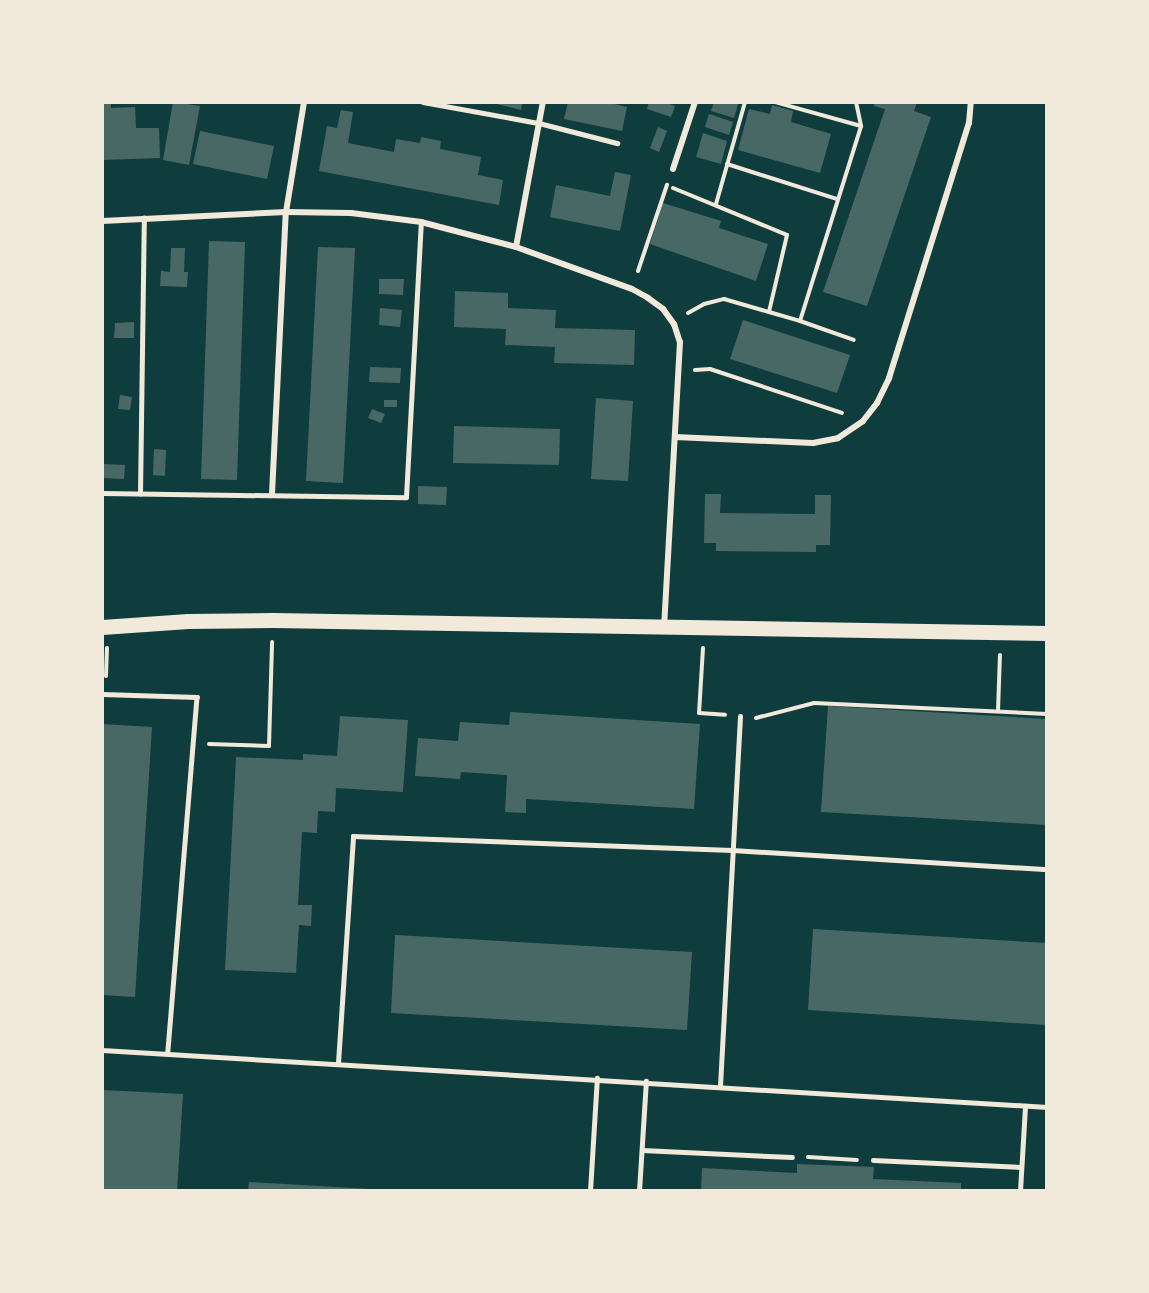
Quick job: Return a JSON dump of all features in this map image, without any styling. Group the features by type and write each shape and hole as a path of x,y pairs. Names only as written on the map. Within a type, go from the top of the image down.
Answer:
{"main road":[{"path":"105,626 188,621 273,620 1047,633"}],"street":[{"path":"272,494 285,212 304,102"},
{"path":"516,247 543,102"},
{"path":"673,169 694,102"},
{"path":"675,437 813,443 838,438 863,421 877,403 888,378 969,123 971,102"},
{"path":"102,221 285,212 351,213 421,222 516,247 632,289 663,309 674,324 680,342 664,626"}],"lane":[{"path":"423,102 539,123 617,143"},
{"path":"140,494 144,218"},
{"path":"102,493 406,497 421,222"},
{"path":"104,694 197,697 168,1053"},
{"path":"720,1086 740,717"},
{"path":"338,1064 353,836 732,850 1047,869"},
{"path":"102,1050 597,1078 1047,1107"},
{"path":"590,1191 597,1078"},
{"path":"639,1191 646,1081"},
{"path":"1020,1191 1025,1106"},
{"path":"642,1150 792,1156"},
{"path":"873,1160 1021,1167"}],"path":[{"path":"716,204 745,102"},
{"path":"775,102 861,126"},
{"path":"800,321 861,126 856,102"},
{"path":"727,164 837,199"},
{"path":"632,289 673,169"},
{"path":"667,186 716,204 787,236 769,312"},
{"path":"674,324 704,304 723,299 800,321 854,340"},
{"path":"679,370 710,369 863,421"},
{"path":"194,744 269,746 273,620"},
{"path":"104,694 105,626"},
{"path":"704,627 699,713 761,718 814,704 1047,714"},
{"path":"998,711 1000,632"},
{"path":"792,1156 873,1160"}],"building":[{"path":"102,102 111,102 111,108 135,107 136,128 159,128 160,158 102,160"},
{"path":"173,102 200,106 189,165 163,160"},
{"path":"488,102 522,102 521,110"},
{"path":"568,102 606,102 627,107 622,131 564,119"},
{"path":"649,102 664,102 675,106 671,117 647,109"},
{"path":"714,102 738,104 734,118 711,111"},
{"path":"875,102 917,102 914,111 931,117 867,306 823,292 885,109 874,106"},
{"path":"772,105 793,111 791,122 831,134 820,173 738,150 749,109 770,114"},
{"path":"341,110 353,112 348,143 394,152 396,139 420,143 421,137 441,141 440,149 481,157 478,175 503,180 499,205 319,171 327,126 337,128"},
{"path":"709,114 733,122 729,135 705,127"},
{"path":"658,127 667,131 659,152 650,148"},
{"path":"200,131 274,146 267,179 193,164"},
{"path":"703,133 727,141 721,164 696,157"},
{"path":"615,172 631,175 620,231 550,217 556,185 610,196"},
{"path":"663,203 721,221 719,228 768,244 756,281 650,244"},
{"path":"209,241 245,242 237,480 201,479"},
{"path":"318,247 355,248 343,483 306,481"},
{"path":"171,248 185,248 184,272 188,272 187,287 160,286 161,271 170,272"},
{"path":"379,279 404,279 403,295 379,294"},
{"path":"455,291 508,293 508,308 556,310 555,328 635,330 634,365 554,363 555,347 505,345 506,329 454,327"},
{"path":"380,308 402,310 400,327 379,325"},
{"path":"743,320 850,355 837,393 730,359"},
{"path":"134,322 134,338 114,338 115,323"},
{"path":"370,367 401,368 400,383 369,382"},
{"path":"120,395 132,397 130,410 118,409"},
{"path":"596,398 633,401 628,481 591,479"},
{"path":"384,400 397,400 397,407 384,407"},
{"path":"372,409 385,414 381,423 368,418"},
{"path":"454,426 560,429 559,465 453,463"},
{"path":"154,449 166,450 165,476 153,475"},
{"path":"103,464 125,465 124,479 102,478"},
{"path":"418,486 447,487 446,505 418,504"},
{"path":"705,494 721,494 720,513 815,514 815,495 831,495 830,545 816,545 816,552 716,551 716,543 704,543"},
{"path":"828,706 1047,719 1047,825 821,812"},
{"path":"510,712 700,724 694,809 526,799 526,813 505,812 507,775 461,772 460,779 415,776 418,738 458,741 460,722 509,725"},
{"path":"340,716 408,720 403,792 336,788 335,812 318,811 317,833 302,832 298,905 312,905 311,926 299,925 296,973 225,970 236,757 303,760 303,754 337,756"},
{"path":"102,724 152,727 135,997 102,995"},
{"path":"813,929 1047,943 1047,1025 808,1010"},
{"path":"395,935 692,952 687,1030 391,1013"},
{"path":"102,1090 183,1094 177,1191 102,1191"},
{"path":"797,1164 874,1167 873,1179 961,1183 961,1191 701,1191 702,1168 797,1173"},
{"path":"249,1182 371,1189 370,1191 248,1191"}]}
